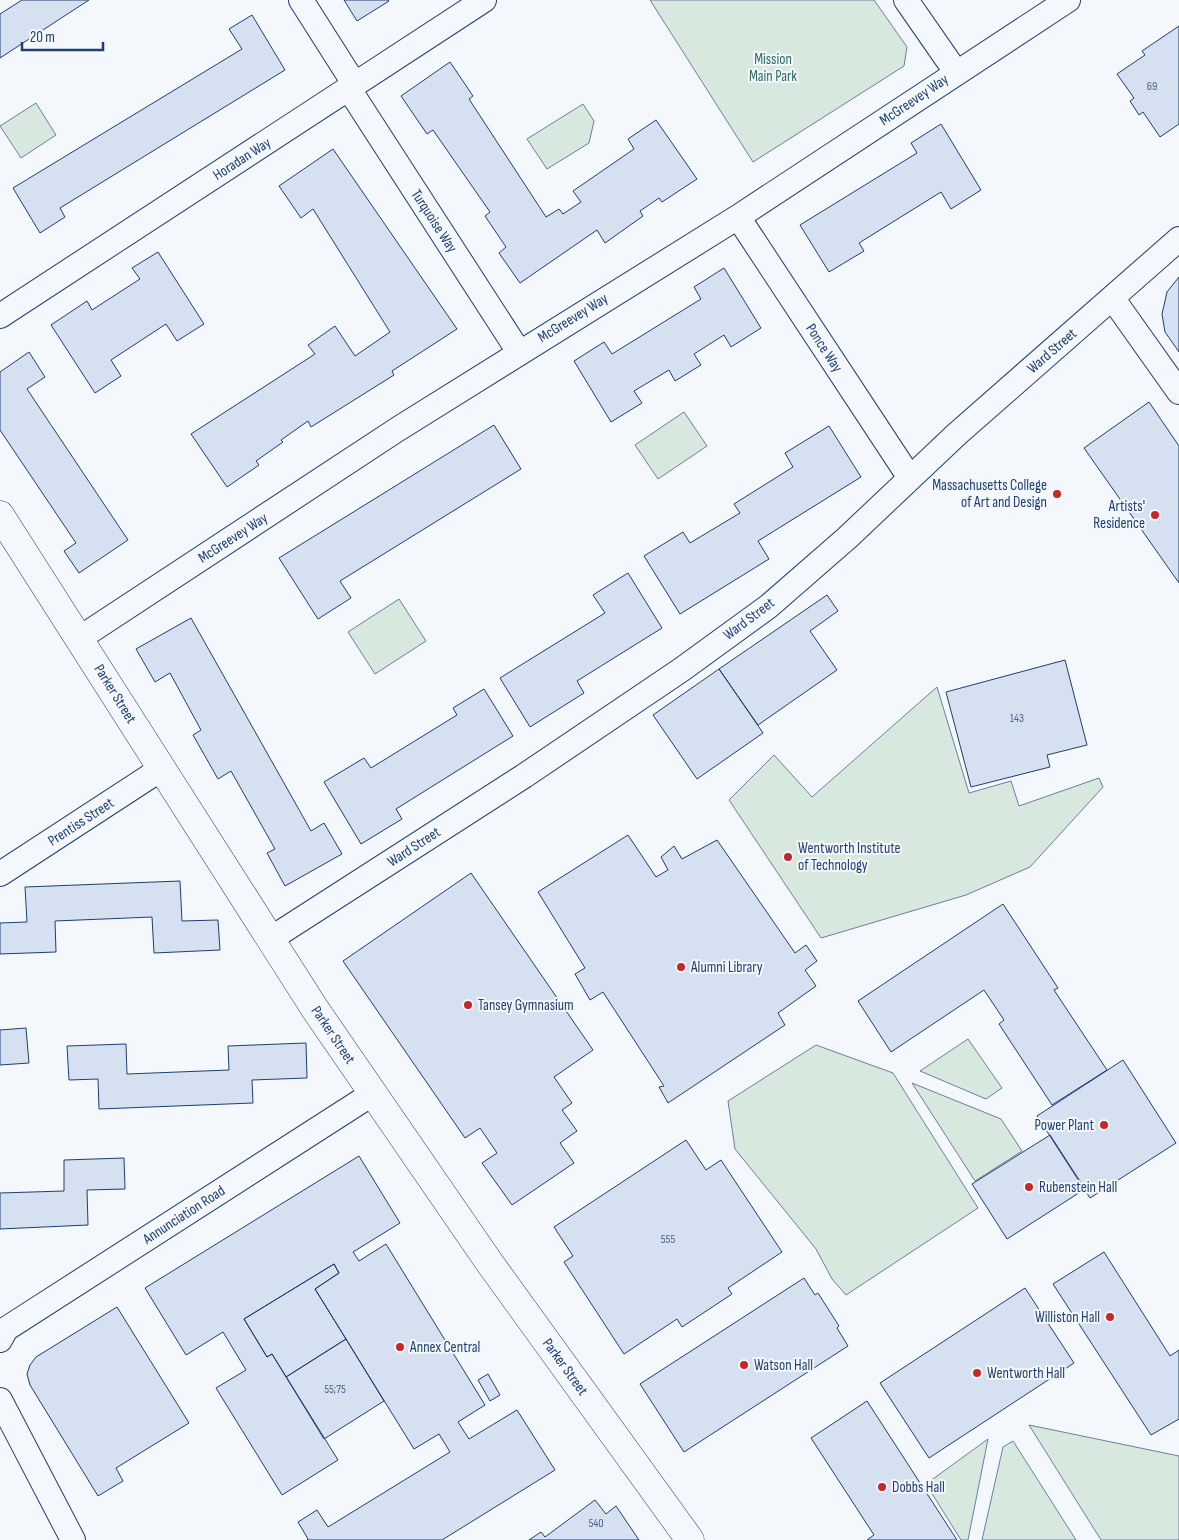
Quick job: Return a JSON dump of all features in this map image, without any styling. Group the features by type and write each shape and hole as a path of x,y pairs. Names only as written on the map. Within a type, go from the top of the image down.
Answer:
{"street":[{"name":"Turquoise Way","path":"300,0 352,87 519,352"},
{"name":"Horadan Way","path":"0,316 484,0"},
{"path":"906,0 956,72"},
{"name":"McGreevey Way","path":"80,638 519,352 738,217 1068,0"},
{"name":"Ponce Way","path":"738,217 910,478"},
{"name":"Ward Street","path":"272,938 524,776 681,670 769,606 848,538 958,434 1179,239"},
{"path":"1113,299 1179,392"},
{"name":"Parker Street","path":"0,515 80,638 161,769 272,938 315,1009 372,1094 489,1262 690,1540"},
{"name":"Prentiss Street","path":"0,874 161,769"},
{"name":"Annunciation Road","path":"0,1340 6,1329 372,1094"},
{"path":"0,1400 73,1540"}],"green space":[{"name":"Mission Main Park","path":"650,0 874,0 907,47 904,66 753,162"},
{"path":"36,103 56,135 21,158 0,126"},
{"path":"583,104 594,121 589,143 547,169 527,139"},
{"path":"684,412 707,446 658,479 635,445"},
{"path":"399,599 426,641 375,674 348,632"},
{"path":"937,687 969,793 1011,781 1019,806 1099,778 1103,787 1030,867 966,895 821,938 729,800 774,755 812,797"},
{"path":"968,1039 1002,1088 986,1099 920,1071"},
{"path":"816,1045 893,1073 978,1208 846,1295 832,1279 816,1249 735,1149 728,1101"},
{"path":"912,1083 1001,1119 1022,1151 975,1181"},
{"path":"1029,1425 1179,1456 1179,1540 1101,1540"},
{"path":"988,1439 968,1540 961,1540 926,1484"},
{"path":"1013,1441 1076,1540 982,1540 1003,1447"}],"building":[{"path":"22,0 89,0 0,58 0,14"},
{"path":"344,0 388,0 389,1 357,21"},
{"path":"252,15 285,70 60,208 65,217 40,233 13,188 242,49 229,29"},
{"path":"1179,26 1179,124 1160,137 1143,112 1139,115 1130,101 1134,98 1117,74 1145,55 1142,51"},
{"path":"450,62 473,96 469,99 546,217 559,209 563,214 581,202 573,191 634,149 628,139 656,120 697,179 662,202 659,198 640,211 643,216 605,243 597,230 520,283 499,253 506,247 485,216 490,212 433,130 427,134 401,96"},
{"path":"941,124 981,190 951,209 941,192 859,243 864,251 829,272 800,225 917,153 911,143"},
{"path":"333,149 457,329 392,371 394,375 311,427 308,421 256,461 259,465 227,487 191,434 315,354 308,345 335,326 355,356 390,332 313,209 301,218 279,186"},
{"path":"158,252 204,324 177,341 166,324 111,360 121,376 95,393 51,325 87,301 92,310 140,279 132,268"},
{"path":"724,268 761,328 731,347 724,335 694,354 701,365 675,381 669,370 634,391 642,403 611,422 574,361 604,342 612,354 701,299 694,287"},
{"path":"1179,277 1179,352 1165,332 1162,314 1167,292"},
{"path":"29,352 45,377 27,389 128,540 79,573 64,551 76,543 0,430 0,372"},
{"name":"Artists' Residence","path":"1149,402 1179,446 1179,583 1084,448"},
{"path":"494,425 521,469 340,581 351,598 318,619 279,558"},
{"path":"829,426 861,477 758,541 769,559 680,614 644,556 683,532 690,543 740,513 734,504 793,467 785,453"},
{"path":"628,573 662,628 577,681 584,693 530,727 500,678 605,613 593,595"},
{"path":"827,595 838,611 810,631 837,670 758,725 719,669"},
{"path":"191,618 311,831 324,823 342,854 285,886 267,853 275,849 231,771 218,779 193,735 201,730 170,673 155,682 136,649"},
{"path":"1065,660 1087,745 1047,755 1050,767 971,787 946,692"},
{"path":"719,669 763,733 697,779 653,715"},
{"path":"484,689 513,736 396,809 402,819 361,844 324,782 364,758 371,768 457,715 453,708"},
{"path":"628,835 656,877 668,870 661,857 674,846 682,859 717,840 795,953 806,945 817,961 805,970 816,986 778,1013 785,1025 668,1103 659,1087 664,1086 603,992 590,1000 575,974 585,968 538,892"},
{"name":"Tansey Gymnasium","path":"471,873 593,1050 554,1077 572,1103 562,1110 577,1131 560,1143 574,1163 512,1205 482,1163 497,1153 480,1128 465,1138 343,961"},
{"path":"180,881 182,921 218,920 220,950 154,953 152,917 55,921 56,952 0,954 0,923 27,922 25,887"},
{"path":"1003,904 1058,988 1054,990 1107,1070 1052,1105 999,1024 1004,1020 984,990 891,1052 858,1001"},
{"path":"26,1028 29,1063 0,1065 0,1030"},
{"path":"306,1043 307,1078 252,1080 253,1103 99,1109 98,1079 69,1080 67,1046 126,1044 127,1074 229,1070 228,1046"},
{"name":"Power Plant","path":"1123,1060 1176,1143 1090,1198 1037,1116"},
{"name":"Rubenstein Hall","path":"1050,1135 1085,1189 1007,1239 972,1184"},
{"path":"686,1140 706,1170 721,1160 782,1252 728,1288 732,1294 682,1327 677,1319 624,1354 564,1262 573,1256 554,1227"},
{"name":"Annex Central","path":"359,1156 400,1223 353,1252 359,1261 386,1244 485,1405 458,1422 469,1439 517,1410 555,1470 442,1540 307,1540 298,1522 317,1510 328,1527 450,1452 439,1434 414,1449 315,1289 339,1273 334,1264 244,1319 267,1357 272,1354 338,1460 282,1495 216,1388 246,1370 223,1332 186,1355 145,1288"},
{"path":"124,1158 125,1189 87,1190 88,1225 0,1229 0,1193 64,1191 64,1160"},
{"name":"Williston Hall","path":"1104,1252 1170,1356 1179,1350 1179,1419 1151,1435 1053,1284"},
{"path":"334,1264 339,1273 315,1289 346,1339 286,1377 272,1354 267,1357 244,1319"},
{"name":"Watson Hall","path":"804,1278 815,1295 818,1293 839,1326 837,1328 848,1346 684,1452 640,1384"},
{"name":"Wentworth Hall","path":"1025,1288 1074,1363 929,1458 880,1383"},
{"path":"117,1307 189,1423 116,1468 123,1481 98,1496 30,1385 27,1374 30,1365 36,1357"},
{"path":"346,1339 384,1401 324,1439 286,1377"},
{"path":"488,1374 500,1395 490,1401 478,1380"},
{"name":"Dobbs Hall","path":"867,1401 957,1540 867,1540 874,1535 811,1438"},
{"path":"595,1500 606,1514 616,1506 639,1540 529,1540 541,1532 545,1537"}],"place":[{"name":"Massachusetts College of Art and Design","path":"1057,494"},
{"name":"Artists' Residence","path":"1155,515"},
{"name":"Wentworth Institute of Technology","path":"788,857"},
{"name":"Alumni Library","path":"681,967"},
{"name":"Tansey Gymnasium","path":"468,1005"},
{"name":"Power Plant","path":"1104,1125"},
{"name":"Rubenstein Hall","path":"1029,1187"},
{"name":"Williston Hall","path":"1110,1317"},
{"name":"Annex Central","path":"400,1347"},
{"name":"Watson Hall","path":"744,1365"},
{"name":"Wentworth Hall","path":"977,1373"},
{"name":"Dobbs Hall","path":"882,1487"}]}
